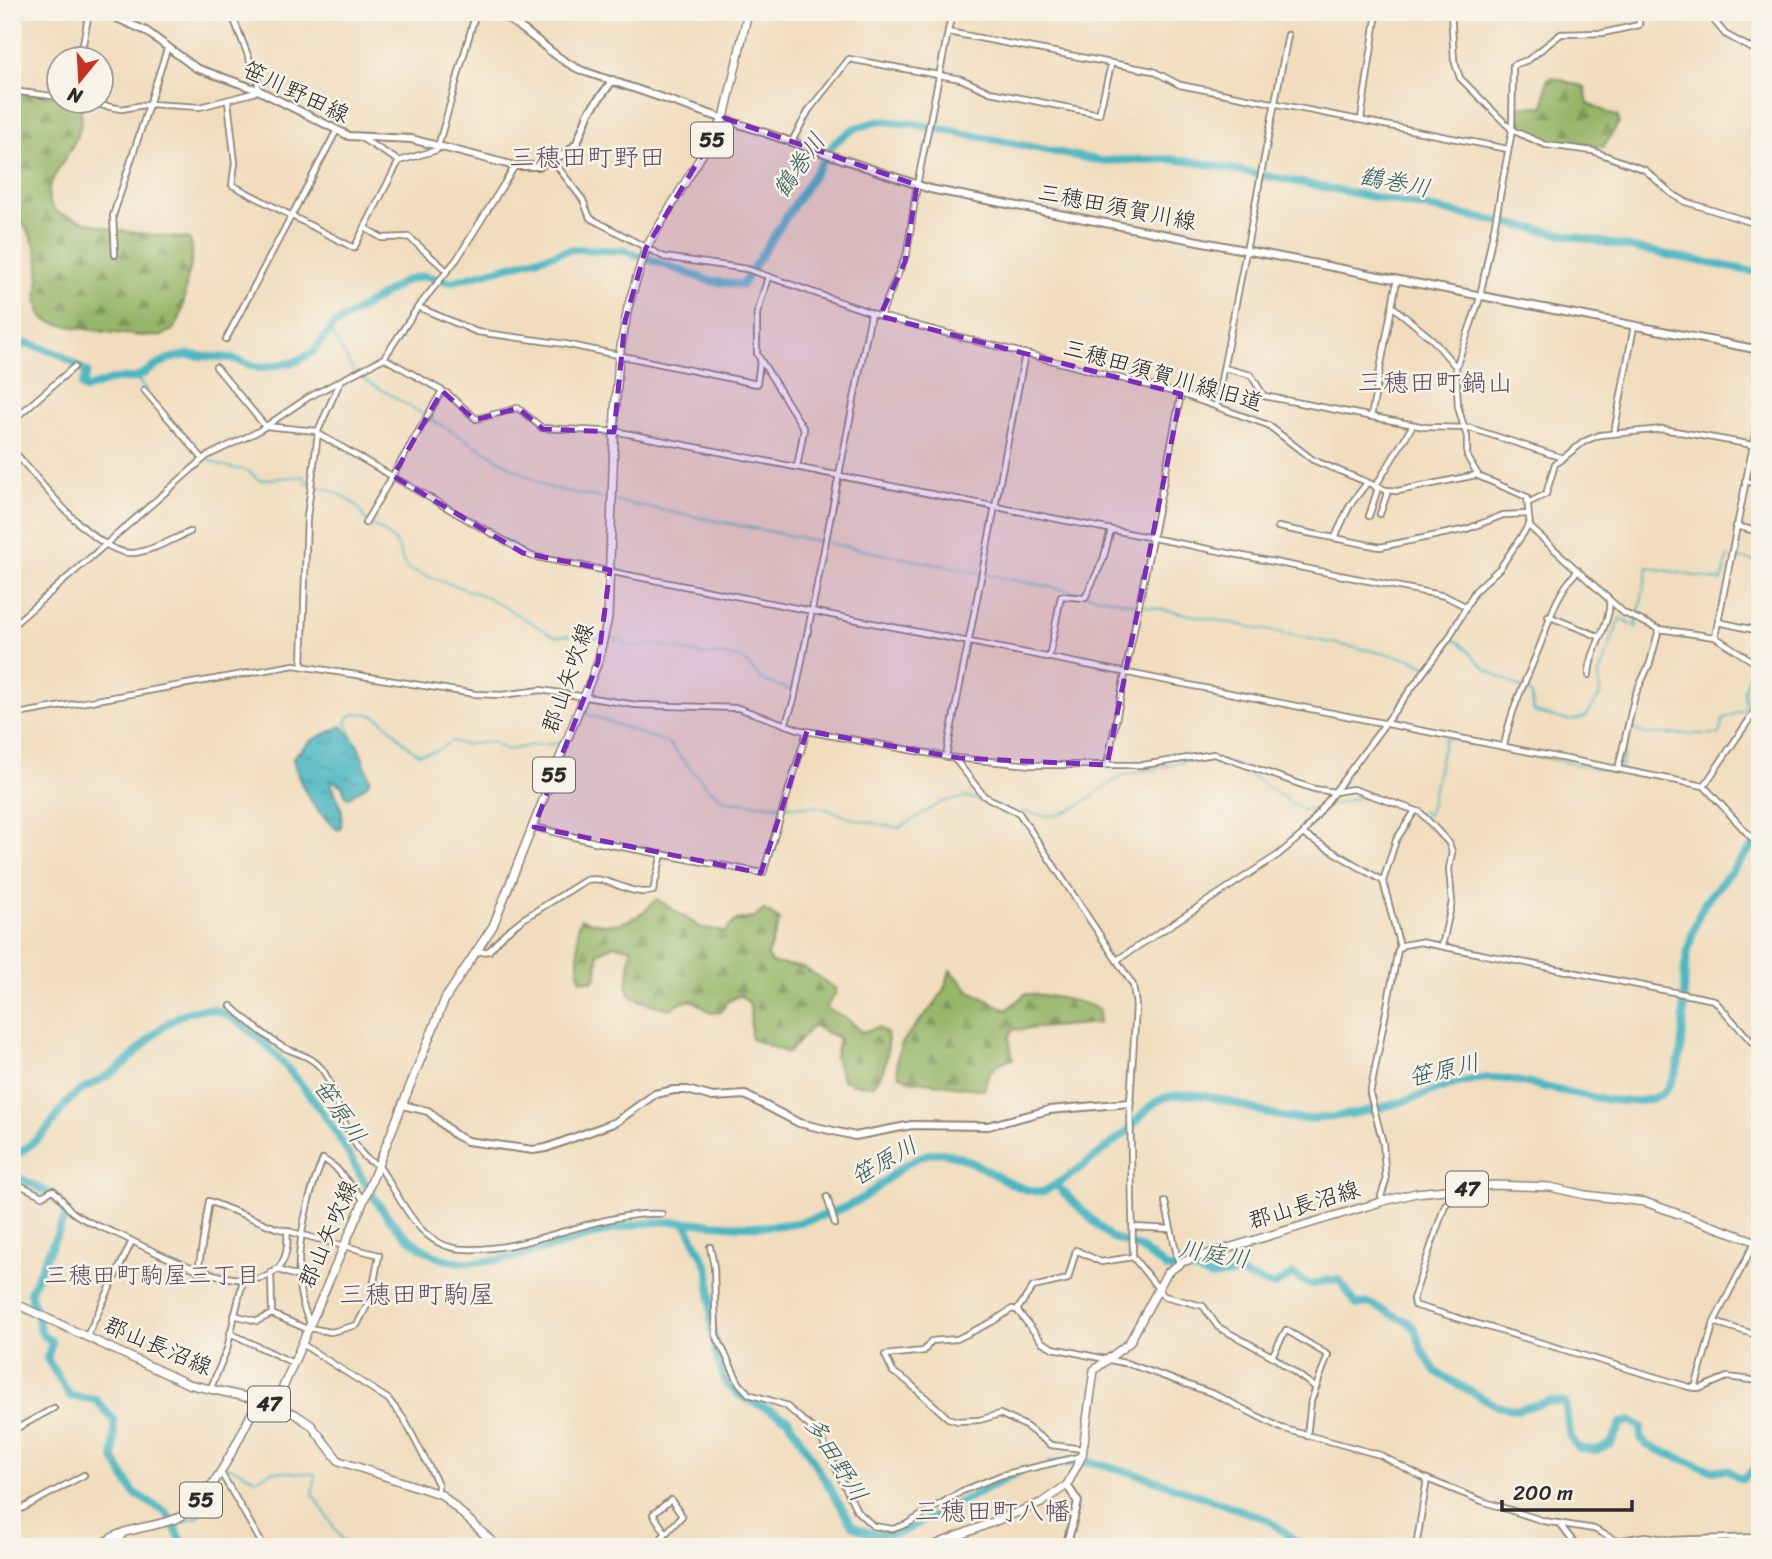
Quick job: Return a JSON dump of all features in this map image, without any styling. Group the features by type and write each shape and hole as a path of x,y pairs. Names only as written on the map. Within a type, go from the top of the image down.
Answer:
{"main road":[{"name":"郡山矢吹線","path":"275,1406 378,1166 445,999 479,952 493,926 534,827 606,633 614,432 620,354 628,307 644,256 724,118 748,12"},
{"name":"郡山長沼線","path":"1070,1482 1082,1452 1094,1370 1129,1343 1167,1273 1178,1264 1384,1201 1416,1194 1534,1185 1585,1195 1645,1202 1758,1242"},
{"name":"郡山長沼線","path":"12,1302 188,1384 275,1406 308,1422 339,1461 438,1493 495,1546"},
{"name":"55","path":"99,1547 124,1532 184,1515 200,1501 258,1401"},
{"path":"930,1547 1041,1503 1070,1482"}],"street":[{"path":"12,43 19,12"},
{"path":"83,46 89,12"},
{"name":"笹川野田線","path":"103,12 128,22 196,68 258,90 337,130 361,138 411,139 515,166 539,166 554,162"},
{"path":"128,22 132,12"},
{"path":"116,108 149,104 200,107 228,101 258,90 258,81 231,12"},
{"path":"228,101 236,163 232,184 354,248 399,161 436,150 476,12"},
{"name":"三穂田須賀川線","path":"496,12 519,23 567,64 917,185 1760,350"},
{"path":"880,316 905,262 917,185 952,12"},
{"path":"1361,119 1371,69 1376,19 1373,12"},
{"path":"1451,12 1454,60 1460,78 1511,130 1546,145 1592,150 1645,170 1672,194 1686,202 1760,225"},
{"path":"1117,960 1278,855 1303,834 1449,638 1465,606 1500,568 1529,525 1530,502 1525,495 1478,475 1467,458 1464,428 1458,407 1456,367 1479,297 1496,218 1511,130 1513,65 1528,60 1561,34 1603,33 1638,25 1639,12"},
{"path":"1707,12 1725,34 1760,53"},
{"path":"947,32 1159,73 1180,85 1508,149"},
{"path":"1216,406 1288,35"},
{"path":"116,255 113,216 167,48"},
{"path":"792,143 809,110 849,59 965,80 989,92 1099,114 1111,65"},
{"path":"554,162 577,143 589,112 613,80"},
{"path":"12,91 46,95"},
{"path":"226,339 337,130"},
{"path":"361,138 399,161"},
{"name":"三穂田須賀川線旧道","path":"554,162 583,200 590,218 644,256 747,269 871,314 1181,394 1276,429 1313,460 1388,491 1478,475"},
{"path":"12,626 203,459 268,426 309,397 384,358 418,307 457,259 515,166"},
{"path":"365,228 383,238 409,237 446,270"},
{"path":"768,277 756,318 757,354 804,429 797,467"},
{"path":"1371,417 1397,280"},
{"path":"1392,306 1432,340 1456,367"},
{"path":"418,307 477,332 620,354 757,384 760,362"},
{"path":"785,725 794,701 871,314"},
{"path":"1614,433 1634,326"},
{"path":"946,757 1025,354"},
{"path":"384,358 442,391 476,419 518,408 542,428 614,432 839,475 1445,596 1465,606"},
{"path":"12,421 74,367"},
{"path":"216,367 268,426 317,432 523,553 1704,786 1760,848"},
{"path":"1224,368 1251,375 1264,396 1413,425 1464,428 1563,458"},
{"path":"302,665 307,517 317,432 340,382"},
{"path":"144,390 203,459"},
{"path":"365,523 442,391"},
{"path":"1107,765 1181,394"},
{"path":"1715,637 1760,410"},
{"path":"1369,516 1376,487 1413,425"},
{"path":"1530,502 1546,494 1552,467 1589,438 1663,429 1753,445"},
{"path":"12,449 76,523 107,543 134,553 190,532"},
{"path":"1745,481 1760,484"},
{"path":"1335,537 1350,505 1367,483"},
{"path":"1380,514 1388,491"},
{"path":"1278,527 1380,547 1466,529 1503,515 1528,514"},
{"path":"1529,525 1632,618 1659,629 1715,637 1760,666"},
{"path":"1736,526 1760,532"},
{"path":"1049,657 1061,596 1085,598 1103,560 1111,530"},
{"path":"1504,746 1512,705 1535,657 1548,617 1563,589 1578,570"},
{"path":"1589,675 1598,636 1609,610 1609,600"},
{"path":"1548,617 1598,636"},
{"path":"1718,622 1760,631"},
{"path":"1618,769 1634,695 1650,663 1659,629"},
{"path":"12,715 302,665 475,694 502,695 541,690 659,707 738,708 807,731 954,758 1060,766 1152,764 1214,754 1314,789 1335,792 1353,789 1415,811 1429,819 1452,849 1449,872 1452,902 1442,946"},
{"path":"1704,786 1760,704"},
{"path":"534,827 758,873 765,872 807,731"},
{"path":"954,758 984,796 1019,813 1133,985 1136,1006 1130,1103 1133,1255 1167,1298 1203,1306 1218,1326 1272,1356 1315,1387"},
{"path":"1384,1201 1381,1196 1386,1176 1377,1117 1370,1094 1400,947 1383,881 1396,840 1415,811"},
{"path":"1303,834 1383,881"},
{"path":"479,952 489,951 523,919 586,880 597,879 622,888 653,891 662,854"},
{"path":"1400,947 1417,942 1442,946 1714,1001 1760,1051"},
{"path":"231,1006 263,1034 282,1046 307,1056 322,1069 358,1146 368,1160 378,1166 422,1230 447,1248 469,1249 515,1244 570,1232 634,1213 662,1214"},
{"path":"402,1105 428,1111 455,1135 467,1141 533,1150 546,1148 616,1122 655,1094 674,1090 687,1090 713,1097 745,1095 799,1123 855,1136 912,1125 988,1126 1049,1110 1130,1103"},
{"path":"309,1326 299,1277 302,1233 307,1205 323,1159 334,1166 364,1198"},
{"path":"12,1181 47,1193 53,1190 75,1214 198,1271 243,1280 258,1279 274,1270 288,1249 287,1230"},
{"path":"1464,1189 1447,1201 1439,1218 1436,1237 1413,1304 1695,1388 1727,1377 1760,1381"},
{"path":"827,1197 835,1224"},
{"path":"198,1271 209,1202 287,1230 379,1255 371,1298 362,1318 354,1327 326,1332 272,1314 258,1321 234,1315"},
{"path":"1165,1202 1178,1264"},
{"path":"1133,1227 1170,1230"},
{"path":"87,1336 132,1241"},
{"path":"1695,1388 1714,1322 1758,1242"},
{"path":"710,1247 714,1267 716,1335 738,1384 750,1394 785,1405 819,1434 857,1511 873,1527 893,1529 907,1524 961,1491 1002,1475 1082,1452"},
{"path":"1017,1310 1033,1287 1068,1279 1076,1250 1101,1262 1133,1255"},
{"path":"274,1270 299,1277"},
{"path":"272,1314 274,1270"},
{"path":"210,1390 230,1333 243,1280"},
{"path":"1082,1452 1051,1445 1024,1425 1000,1414 979,1420 958,1421 948,1418 893,1372 886,1363 888,1354 924,1351 931,1341 957,1339 1012,1309 1017,1310 1047,1345 1107,1359 1214,1394 1272,1425 1380,1455 1427,1479 1511,1511 1594,1530 1622,1541 1645,1536 1671,1540 1760,1538"},
{"path":"1714,1322 1760,1336"},
{"path":"1272,1356 1286,1330 1328,1355 1315,1387 1307,1436"},
{"path":"230,1333 293,1363"},
{"path":"302,1344 388,1399 411,1430 438,1484 438,1493"},
{"path":"12,1431 54,1408"},
{"path":"219,1470 264,1547"},
{"path":"12,1514 83,1475"},
{"path":"1416,1547 1427,1479"},
{"path":"1066,1547 1078,1502 1070,1482"},
{"path":"653,1547 681,1516 671,1500 653,1517 665,1532"},
{"path":"1560,1524 1577,1547"},
{"path":"116,1547 124,1532"}],"highlighted area":[{"path":"724,118 917,185 905,262 880,316 1181,394 1107,765 959,758 807,731 761,873 534,827 598,662 610,570 523,553 393,476 442,391 475,420 518,408 543,429 614,432 625,321 646,248"}],"green space":[{"path":"1551,77 1585,87 1588,104 1618,117 1619,122 1604,147 1543,140 1515,125 1519,106 1544,106 1547,80"},
{"path":"12,89 46,95 46,116 81,116 77,136 49,190 50,202 58,213 114,230 189,239 192,259 183,307 175,327 162,336 153,336 102,331 45,319 38,308 37,300 38,256 30,234 12,211"},
{"path":"657,899 700,927 725,932 736,920 754,918 764,910 780,920 767,956 772,963 803,967 835,988 836,993 826,1008 849,1020 862,1032 878,1027 887,1034 886,1061 874,1085 857,1085 843,1080 835,1058 839,1038 813,1026 788,1053 751,1039 750,1004 740,995 727,1002 721,1012 711,1013 691,1001 670,1009 640,1001 629,992 631,948 614,945 598,953 597,975 593,981 581,980 578,972 578,925 581,919 606,924 622,923 645,911"},
{"path":"950,970 970,991 1007,1010 1025,994 1041,995 1094,1007 1100,1010 1099,1023 1012,1030 1009,1038 1013,1059 993,1069 984,1090 909,1080 899,1075 899,1052 910,1032 940,996"}],"water":[{"path":"342,726 358,745 370,779 366,786 347,798 342,786 330,779 342,811 341,827 338,830 322,815 309,797 293,757 310,741"}],"waterway":[{"name":"鶴巻川","path":"12,352 27,343 59,354 87,372 82,386 85,389 115,379 136,378 168,359 187,355 231,358 259,368 295,362 313,352 333,326 406,280 424,276 451,282 573,249 626,251 710,281 742,285 835,142 855,128 880,121 915,124 1101,161 1169,159 1195,162 1760,273"},
{"path":"330,330 354,371"},
{"path":"357,375 424,415"},
{"path":"136,378 146,390"},
{"path":"429,418 546,487 610,500"},
{"path":"208,459 220,465 248,471 259,480 304,476 307,484 335,492 355,505 365,519 395,542 404,564 410,570 487,597 556,637 578,634 596,639 601,635"},
{"path":"615,501 823,542"},
{"path":"828,543 1412,659 1431,669 1452,640 1459,642 1487,670 1531,693 1534,712 1570,721 1585,717 1600,696 1599,675 1620,618 1636,627 1648,567 1722,581 1728,556"},
{"path":"1733,557 1760,562"},
{"path":"1753,659 1759,634"},
{"path":"607,636 622,640 629,647 662,645 703,655 720,654 743,659 762,680 791,690"},
{"path":"1629,727 1644,734 1719,734 1723,719 1746,709 1744,689 1752,665"},
{"path":"354,741 346,721 351,715 363,713 381,720 419,754 436,751 452,741 465,745 492,741 509,750 562,742"},
{"path":"571,739 584,713 668,743 708,788 727,801 781,806"},
{"path":"1422,811 1428,815 1445,738 1620,773 1627,739"},
{"path":"1021,811 1046,816 1059,815 1075,808 1121,776 1190,760"},
{"path":"1232,763 1302,810 1320,809"},
{"path":"787,806 820,807 857,820 899,828 942,802 967,797 1005,808"},
{"path":"1325,807 1359,797 1384,802"},
{"name":"笹原川","path":"12,1159 46,1131 65,1104 77,1093 115,1071 168,1023 191,1011 205,1009 222,1013 242,1024 282,1062 319,1107 381,1207 405,1235 436,1256 459,1262 484,1262 512,1257 648,1223 772,1226 815,1218 854,1203 903,1166 928,1154 956,1156 1014,1185 1043,1192 1075,1172 1115,1141 1153,1104 1164,1098 1181,1095 1216,1098 1269,1114 1304,1119 1370,1110 1450,1085 1495,1078 1609,1100 1652,1099 1665,1091 1673,1080 1678,1065 1683,1032 1685,967 1698,918 1705,902 1760,838"},
{"path":"12,1174 49,1193 65,1209 65,1217 30,1292 42,1334 52,1342 47,1359 70,1396 96,1400 114,1420 114,1459 134,1493 167,1513 185,1547"},
{"name":"川庭川","path":"1056,1185 1110,1237 1139,1247 1167,1268 1195,1270 1211,1277 1238,1273 1274,1286 1292,1274 1311,1285 1339,1280 1357,1305 1368,1303 1408,1322 1415,1329 1423,1352 1436,1372 1497,1406 1517,1410 1550,1401 1565,1402 1570,1437 1578,1448 1596,1450 1611,1444 1621,1423 1631,1421 1641,1427 1641,1438 1646,1445 1711,1470 1728,1470 1741,1479 1760,1466"},
{"name":"多田野川","path":"686,1224 709,1269 712,1328 718,1361 727,1385 739,1395 788,1419 852,1525 876,1534 902,1532 1021,1471"},
{"name":"多田野川","path":"1051,1464 1092,1462 1143,1476 1269,1520 1303,1547"},
{"path":"226,1465 256,1479 272,1471 315,1474 313,1494 347,1547"},
{"path":"173,1528 199,1516 219,1480"}],"district":[{"name":"三穂田町野田","path":"587,157"},
{"name":"三穂田町鍋山","path":"1435,382"},
{"name":"三穂田町駒屋三丁目","path":"152,1275"},
{"name":"三穂田町駒屋","path":"417,1294"},
{"name":"三穂田町八幡","path":"992,1511"}]}
